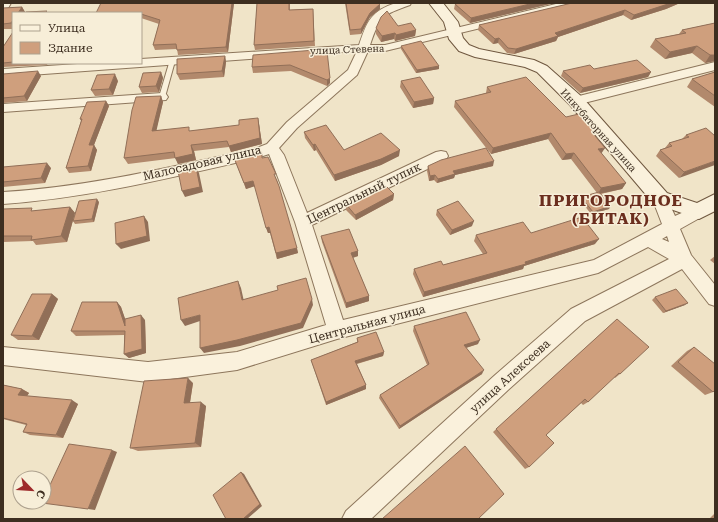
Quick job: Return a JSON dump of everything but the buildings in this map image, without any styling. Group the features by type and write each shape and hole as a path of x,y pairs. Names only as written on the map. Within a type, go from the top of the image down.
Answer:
{"street":[{"path":"3,8 6,3"},
{"name":"Малосадовая улица","path":"3,198 32,197 89,189 256,153 272,147 292,125 353,72 358,64 375,19 381,12 406,3"},
{"name":"Инкубаторная улица","path":"436,3 452,22 456,39 464,48 475,53 529,64 542,69 576,101 660,198 684,259"},
{"name":"улица Стевена","path":"142,63 343,48 385,48 573,3"},
{"name":"улица Стевена","path":"3,73 127,64"},
{"path":"576,101 715,66"},
{"path":"3,108 162,97"},
{"path":"272,147 277,155 303,222"},
{"name":"Центральный тупик","path":"337,330 303,222 441,156"},
{"path":"660,198 707,207"},
{"name":"Центральная улица","path":"3,356 148,372 237,361 337,330 598,266 707,207"},
{"path":"649,239 684,259 715,298"},
{"name":"улица Алексеева","path":"354,519 501,383 578,315 684,259"}],"lane":[{"path":"162,97 172,61"}],"district":[{"name":"ПРИГОРОДНОЕ (БИТАК)","path":"611,209"}]}
